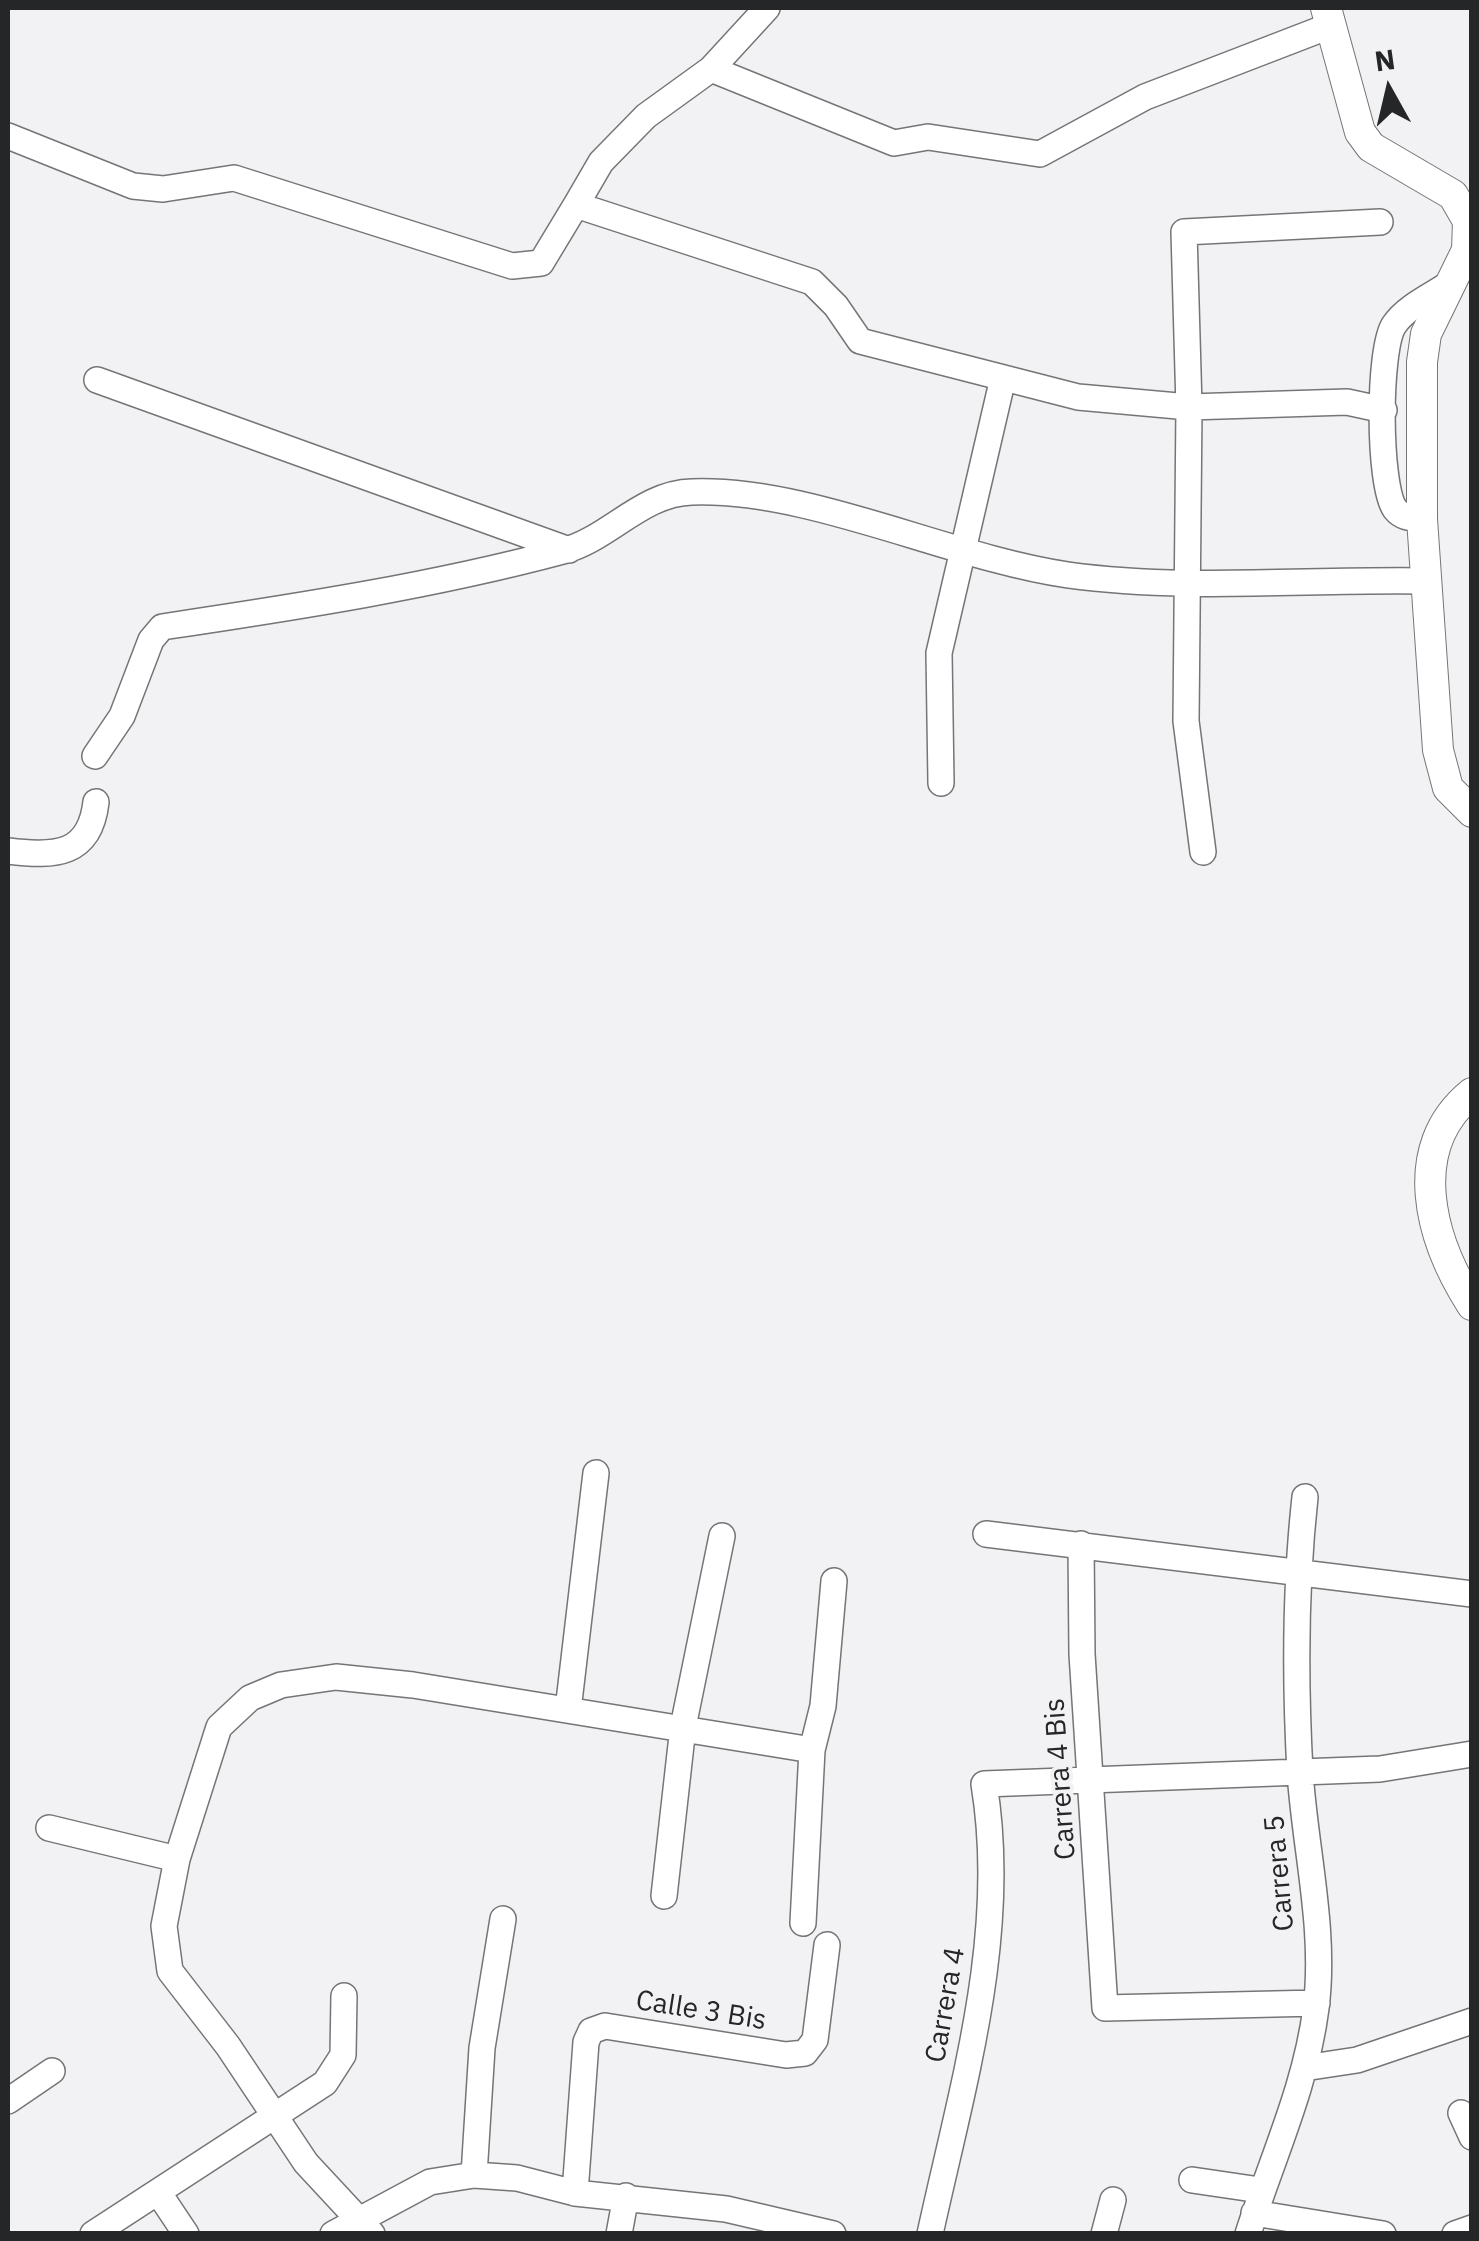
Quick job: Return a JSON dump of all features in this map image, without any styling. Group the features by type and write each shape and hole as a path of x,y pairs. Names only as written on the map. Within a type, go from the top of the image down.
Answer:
{"main road":[{"path":"1329,16 1360,132 1371,147 1452,195 1463,208 1470,236 1426,334 1422,362 1422,519 1438,750 1448,788 1472,812"},
{"path":"1472,1093 1447,1116 1434,1138 1428,1167 1445,1252 1472,1305"}],"street":[{"path":"8,136 133,186 164,190 234,178 512,266 541,263 601,162 646,116 710,69 767,8"},
{"path":"710,69 894,142 928,137 1040,154 1145,97 1329,16"},
{"path":"576,205 812,282 836,306 860,342 1078,398 1189,407 1347,402 1384,410"},
{"path":"1203,852 1186,721 1189,407 1184,232 1380,222"},
{"path":"1422,519 1402,515 1392,502 1384,372 1392,328 1409,310 1450,284"},
{"path":"941,784 939,653 1003,378"},
{"path":"97,380 569,550"},
{"path":"96,756 122,716 151,640 162,628 318,603 569,550 660,498 691,492 806,507 960,553 1069,575 1185,583 1424,581"},
{"path":"8,851 40,854 84,841 93,828 96,802"},
{"path":"568,1710 596,1473"},
{"name":"Carrera 5","path":"1254,2212 1288,2124 1317,2003 1314,1882 1300,1772 1297,1573 1305,1497"},
{"path":"986,1534 1472,1594"},
{"path":"664,1896 683,1728 722,1536"},
{"name":"Carrera 4 Bis","path":"1080,1544 1082,1654 1106,2008 1317,2003"},
{"path":"803,1923 812,1750 823,1706 834,1581"},
{"path":"365,2225 306,2163 170,1972 164,1926 177,1859 219,1728 250,1698 281,1686 336,1677 812,1750"},
{"path":"1092,1779 1380,1770 1472,1754"},
{"name":"Carrera 4","path":"930,2234 978,2010 990,1928 994,1839 984,1784 1092,1779"},
{"path":"49,1828 177,1859"},
{"path":"474,2175 482,2048 503,1918"},
{"name":"Calle 3 Bis","path":"575,2193 586,2042 591,2031 605,2026 786,2055 805,2053 816,2040 828,1945"},
{"path":"93,2234 324,2083 343,2054 344,1996"},
{"path":"1304,2068 1357,2060 1472,2022"},
{"path":"8,2101 52,2071"},
{"path":"1461,2113 1472,2138"},
{"path":"333,2234 365,2225 430,2182 474,2175 516,2178 575,2193 726,2208 834,2234"},
{"path":"1192,2180 1254,2212 1344,2231 1383,2234"},
{"path":"158,2192 186,2234"},
{"path":"619,2234 626,2196"},
{"path":"1104,2234 1113,2200"},
{"path":"1455,2234 1472,2228"}]}
